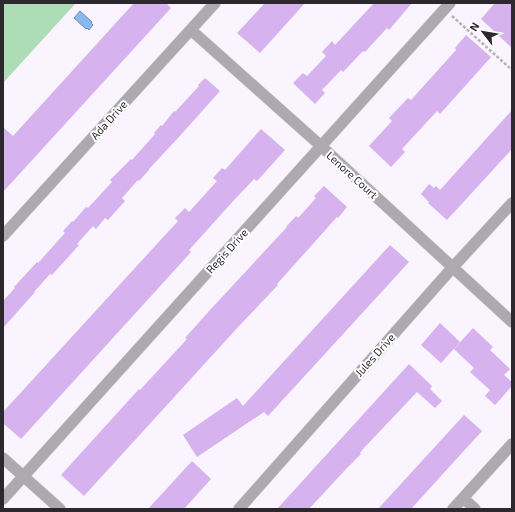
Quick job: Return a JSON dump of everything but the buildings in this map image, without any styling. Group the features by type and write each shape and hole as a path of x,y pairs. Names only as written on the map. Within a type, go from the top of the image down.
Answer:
{"street":[{"name":"Ada Drive","path":"3,236 215,3"},
{"name":"Regis Drive","path":"3,499 450,3"},
{"name":"Lenore Court","path":"191,30 321,146 512,322"},
{"name":"Jules Drive","path":"239,509 453,267 512,203"},
{"path":"452,509 512,444"},
{"path":"3,458 60,509"},
{"path":"463,498 475,509"}],"path":[{"path":"452,16 512,70"}],"green space":[{"path":"3,3 76,3 3,83"}],"water":[{"path":"80,11 92,22 91,23 93,25 89,30 74,18"}]}
